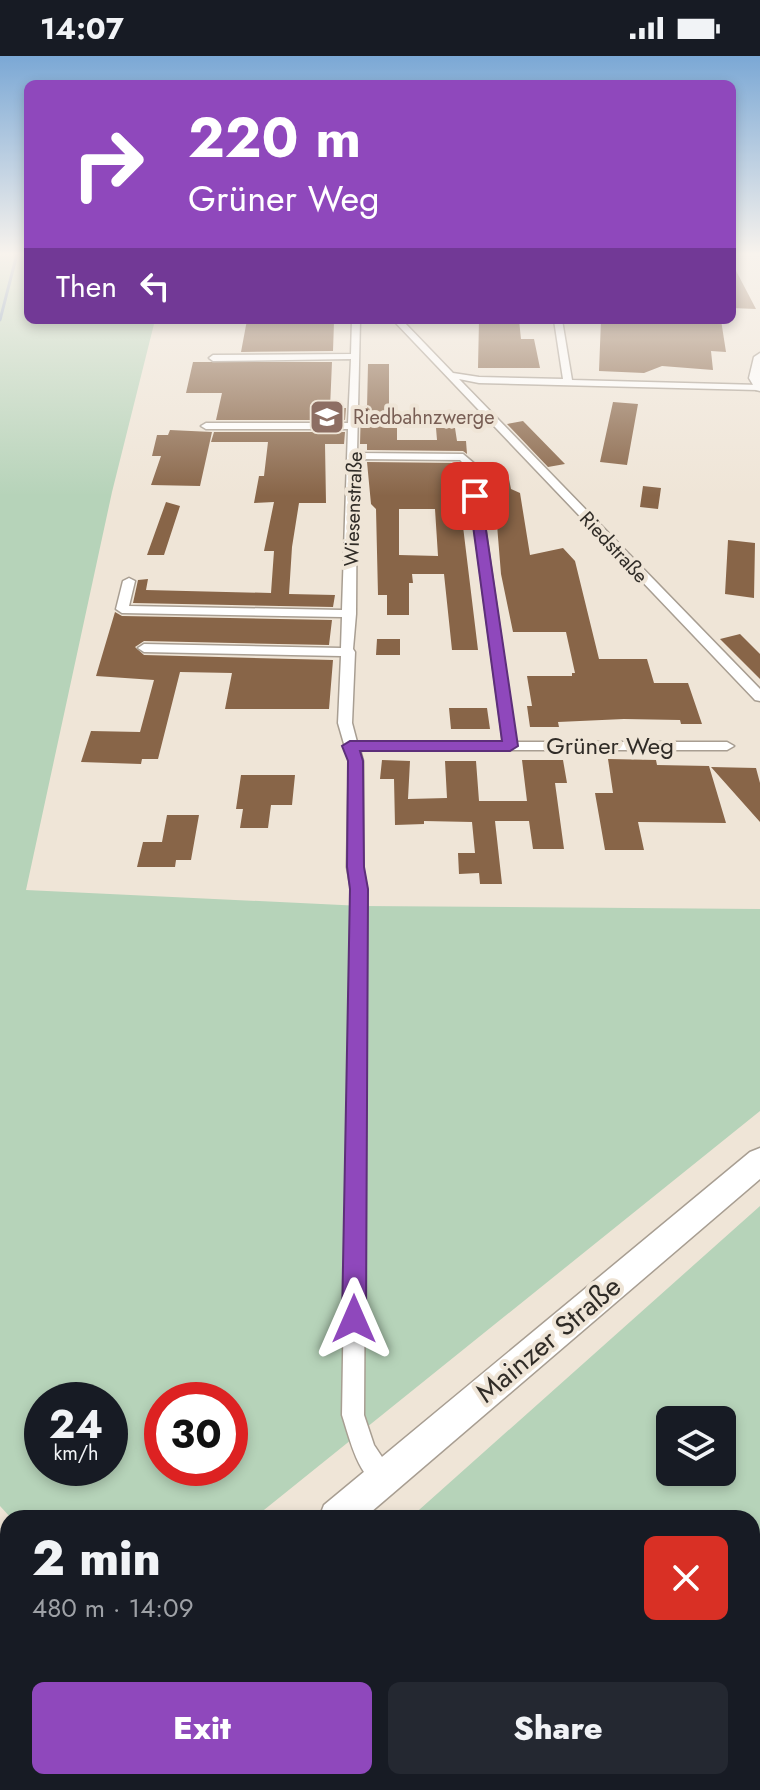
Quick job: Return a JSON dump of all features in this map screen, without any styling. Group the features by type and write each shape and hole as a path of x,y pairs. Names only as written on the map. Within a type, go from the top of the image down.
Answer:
{"main road":[{"name":"Mainzer Straße","path":"346,1510 760,1161"}],"street":[{"name":"Wiesenstraße","path":"356,335 345,723 356,761 355,867 359,889 353,1415 365,1451 384,1478"},
{"name":"Riedstraße","path":"411,335 760,697"},
{"path":"560,335 568,382"},
{"path":"213,358 356,356"},
{"path":"449,374 468,379 759,387 755,375 760,357"},
{"path":"470,395 480,385 493,380"},
{"path":"206,426 355,426"},
{"path":"354,456 453,457 468,460 510,746"},
{"path":"129,581 122,609 350,614"},
{"path":"144,648 349,652"},
{"name":"Grüner Weg","path":"350,746 727,746"}],"green space":[{"path":"0,335 151,335 112,492 26,890 362,906 760,909 760,1111 264,1510 4,1510 0,1506"},
{"path":"760,1206 760,1510 419,1510"}],"building":[{"path":"244,335 334,335 333,351 241,352"},
{"path":"479,335 521,335 521,339 534,339 540,368 478,368"},
{"path":"600,335 723,335 726,352 711,351 713,370 662,366 644,373 599,371"},
{"path":"193,362 332,362 330,408 346,408 345,420 216,420 222,393 186,393"},
{"path":"368,364 389,364 389,421 397,421 397,440 437,440 436,428 455,428 457,441 466,441 467,454 463,451 367,450 367,444 360,444 361,408 367,408"},
{"path":"613,402 638,404 627,465 600,462"},
{"path":"523,421 565,464 548,467 507,424"},
{"path":"170,430 212,432 200,486 151,485 161,456 152,456 157,435 168,435"},
{"path":"214,432 345,432 344,444 325,444 326,503 299,503 292,547 289,594 335,595 333,607 133,603 138,580 148,579 146,590 271,593 274,551 264,551 274,502 254,503 259,476 264,476 268,442 211,442"},
{"path":"367,462 459,463 463,467 468,500 463,500 461,510 478,650 452,650 444,574 412,574 409,615 387,615 387,595 378,595 376,509 371,504","holes":["399,509 435,509 438,556 399,555"]},
{"path":"481,479 509,479 511,489 520,493 530,555 563,548 575,561 599,659 647,659 654,683 688,683 702,724 681,724 680,720 624,719 558,722 559,727 530,727 527,706 532,706 527,676 572,676 575,673 566,632 513,632 501,574 495,500 484,500"},
{"path":"643,486 661,488 658,509 640,507"},
{"path":"166,502 180,506 164,555 147,555"},
{"path":"728,540 755,543 754,598 725,594"},
{"path":"115,612 122,616 332,620 329,645 144,641 135,647 144,655 333,660 329,709 225,709 232,673 180,672 158,759 142,759 141,764 81,762 91,731 140,732 154,680 96,676"},
{"path":"740,634 760,654 760,679 720,639"},
{"path":"377,639 400,639 400,655 376,655"},
{"path":"449,708 487,708 490,729 451,729"},
{"path":"608,759 656,760 657,765 709,766 726,823 638,822 644,850 605,850 595,793 613,793"},
{"path":"382,760 410,761 408,799 447,798 445,761 476,761 479,801 527,801 522,760 563,760 567,783 555,783 564,849 533,849 529,821 495,821 502,884 480,884 479,873 459,874 458,853 475,853 472,822 424,821 424,824 395,825 394,779 380,779"},
{"path":"711,767 756,768 760,783 760,822"},
{"path":"241,775 295,775 292,805 271,805 268,828 240,828 243,809 236,809"},
{"path":"167,815 199,815 191,860 176,860 175,867 137,867 143,842 162,842"}],"place":[{"name":"Riedbahnzwerge","path":"327,417"}],"route":[{"path":"354,1319 359,889 355,867 356,761 350,746 510,746 475,496"}]}
